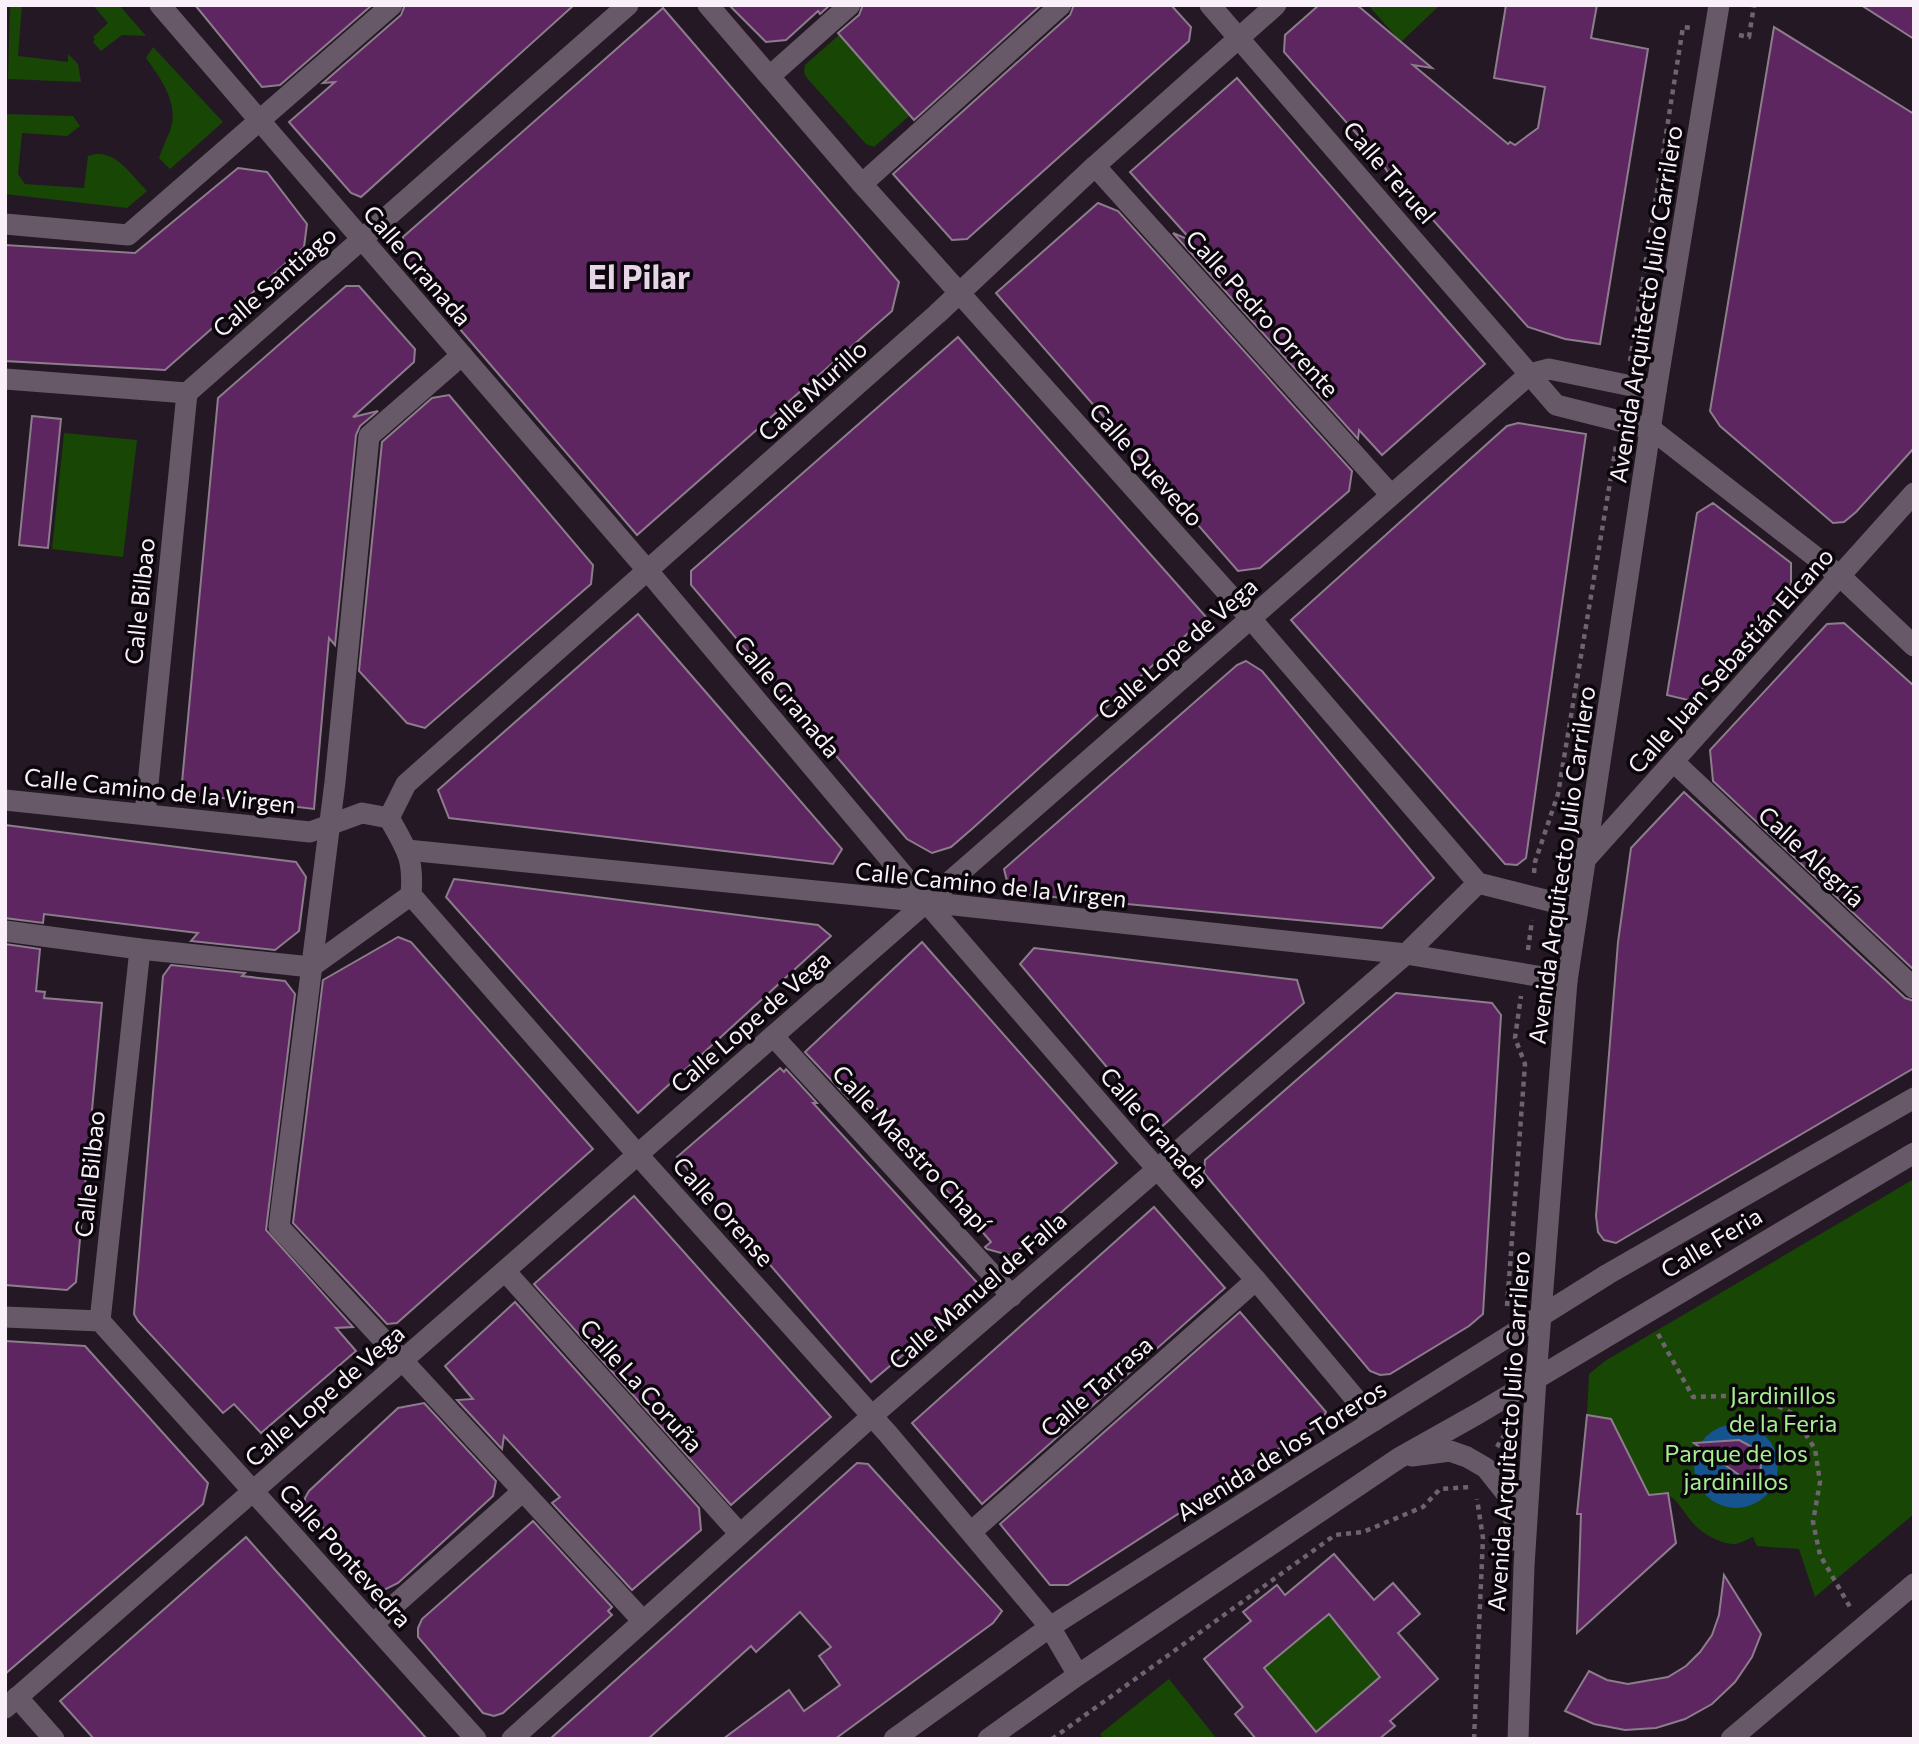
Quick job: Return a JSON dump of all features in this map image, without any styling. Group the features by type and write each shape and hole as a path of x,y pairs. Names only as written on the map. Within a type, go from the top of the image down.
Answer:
{"street":[{"path":"5,224 128,235 392,5"},
{"name":"Calle Santiago","path":"187,393 628,5"},
{"name":"Calle Quevedo","path":"708,5 862,184 1251,619 1478,883"},
{"path":"770,76 850,5"},
{"path":"862,184 1061,5"},
{"name":"Calle Teruel","path":"1210,5 1556,405 1651,429"},
{"name":"Calle Murillo","path":"389,818 406,783 960,294 1095,166 1276,5"},
{"name":"Avenida Arquitecto Julio Carrilero","path":"1518,1739 1524,1566 1536,1378 1567,981 1656,391 1718,5"},
{"name":"Calle Granada","path":"165,7 361,240 648,571 926,902 1156,1169 1256,1280 1374,1421"},
{"name":"Calle Pedro Orrente","path":"1095,166 1391,495"},
{"path":"462,355 369,436 329,826 279,1227 643,1621"},
{"path":"1530,374 1549,369 1656,391"},
{"name":"Calle Lope de Vega","path":"11,1702 1530,374"},
{"path":"5,379 187,393"},
{"name":"Calle Bilbao","path":"145,814 187,393"},
{"path":"1651,429 1840,576 1914,646"},
{"name":"Calle Juan Sebastián Elcano","path":"1584,861 1914,492"},
{"name":"Calle Alegría","path":"1674,762 1914,988"},
{"name":"Calle Camino de la Virgen","path":"5,800 310,832 362,813 389,818"},
{"path":"5,931 140,949 311,967 411,895 413,870 407,850 389,818"},
{"name":"Calle Camino de la Virgen","path":"407,850 1406,954 1567,981"},
{"path":"1478,883 1577,908"},
{"name":"Calle Manuel de Falla","path":"512,1739 872,1416 1406,954 1478,883"},
{"name":"Calle Orense","path":"411,895 872,1416 1050,1627"},
{"name":"Calle Bilbao","path":"100,1321 140,949"},
{"name":"Calle Maestro Chapí","path":"774,1036 1012,1296"},
{"name":"Calle Feria","path":"1540,1317 1914,1098"},
{"name":"Calle Feria","path":"1536,1378 1914,1153"},
{"name":"Calle La Coruña","path":"505,1271 740,1534"},
{"name":"Calle Tarrasa","path":"971,1532 1256,1280"},
{"path":"5,1317 100,1321"},
{"name":"Avenida de los Toreros","path":"894,1739 1050,1627 1540,1317"},
{"name":"Calle Pontevedra","path":"100,1321 476,1739"},
{"path":"988,1739 1399,1458 1536,1378"},
{"path":"1399,1458 1450,1451 1486,1468 1509,1497 1524,1566"},
{"path":"373,1624 523,1491"},
{"path":"1731,1739 1914,1584"},
{"path":"1050,1627 1078,1675"},
{"path":"11,1702 54,1739"}],"path":[{"path":"1647,1311 1693,1397 1755,1395 1792,1413 1815,1449 1820,1482 1813,1522 1820,1555 1862,1628"},
{"path":"1052,1739 1335,1535 1363,1532 1423,1507 1440,1489 1475,1487"}],"green space":[{"path":"10,5 22,5 18,56 68,62 68,54 78,64 81,82 8,79"},
{"path":"93,5 119,5 146,36 122,35 101,51 93,42 93,37 108,23"},
{"path":"1368,5 1440,5 1401,42"},
{"path":"839,35 910,115 874,147 866,144 806,77 804,71 805,65"},
{"path":"153,47 223,122 170,169 159,158 170,131 173,111 167,92 146,58"},
{"path":"5,114 73,116 80,126 67,136 22,133 18,174 25,184 84,188 88,156 97,154 114,158 147,191 127,208 5,194"},
{"path":"64,433 137,440 123,557 52,549"},
{"name":"Jardinillos de la Feria","path":"1914,1179 1914,1514 1815,1597 1799,1549 1757,1546 1753,1537 1735,1544 1722,1542 1696,1527 1671,1497 1658,1495 1650,1498 1611,1419 1587,1415 1589,1374 1605,1361"},
{"path":"1329,1614 1381,1677 1315,1732 1264,1668"},
{"path":"1169,1679 1217,1739 1104,1739 1100,1734"}],"water":[{"name":"Parque de los jardinillos","path":"1736,1424 1752,1427 1766,1436 1775,1450 1778,1466 1775,1482 1766,1496 1752,1505 1736,1508 1720,1505 1706,1496 1697,1482 1694,1466 1697,1450 1706,1436 1720,1427"}],"building":[{"path":"195,5 372,5 280,85 262,87"},
{"path":"405,5 574,5 361,197 351,193 289,122 335,82 323,83 401,15"},
{"path":"729,5 830,5 820,14 818,11 786,40 766,42"},
{"path":"863,5 1041,5 914,120 838,33 859,15"},
{"path":"1074,5 1171,5 1191,27 1189,41 967,239 952,240 893,174 1070,15"},
{"path":"1319,5 1357,5 1432,68 1413,65 1508,144 1510,142 1515,145 1538,128 1545,87 1494,78 1506,5 1597,5 1591,38 1648,49 1600,344 1565,339 1528,327 1426,212 1399,190 1380,160 1284,52 1285,35"},
{"path":"1861,5 1914,5 1914,39"},
{"path":"663,8 899,282 892,311 637,535 403,263 403,237"},
{"path":"1774,27 1914,114 1914,448 1844,522 1833,523 1720,426 1710,411"},
{"path":"1237,78 1485,364 1382,455 1359,430 1358,439 1173,233 1192,241 1130,172"},
{"path":"238,168 267,172 307,224 304,247 165,370 5,361 5,245 135,253"},
{"path":"1098,203 1118,211 1352,471 1349,491 1260,568 1238,571 996,293"},
{"path":"346,286 359,286 415,349 414,362 353,417 378,411 360,426 356,435 335,645 329,638 314,809 181,793 218,398"},
{"path":"958,337 1206,617 951,847 932,853 907,839 871,797 691,585 691,571"},
{"path":"449,395 593,565 591,584 425,728 407,723 359,671 382,442 432,398"},
{"path":"32,416 61,419 48,548 19,545"},
{"path":"1518,423 1586,434 1526,858 1517,865 1505,864 1291,620 1507,426"},
{"path":"1713,503 1791,563 1791,584 1692,701 1667,695 1697,513"},
{"path":"638,614 842,849 833,864 449,818 438,790"},
{"path":"1844,623 1914,686 1914,970 1713,781 1710,750 1827,624"},
{"path":"1246,661 1262,671 1434,878 1382,928 1010,893 1004,869 1237,665"},
{"path":"1684,792 1905,998 1914,1001 1914,1068 1616,1243 1604,1240 1598,1232 1596,1216 1618,942 1631,848"},
{"path":"5,825 296,862 306,877 299,931 275,950 191,941 198,933 44,914 43,923 5,918"},
{"path":"454,879 818,925 831,936 638,1113 446,897"},
{"path":"398,937 411,942 593,1149 397,1323 387,1324 293,1223 323,980"},
{"path":"922,942 1117,1163 1012,1256 987,1249 985,1247 991,1242 867,1097 849,1099 805,1052"},
{"path":"5,944 40,949 36,991 45,992 44,998 102,1003 76,1282 67,1290 5,1285"},
{"path":"1034,948 1297,980 1304,1003 1159,1129 1020,964"},
{"path":"171,965 245,973 242,976 285,981 295,994 266,1230 353,1327 336,1328 356,1351 261,1433 234,1404 223,1413 134,1314 163,976"},
{"path":"1396,993 1492,1003 1501,1015 1483,1314 1469,1326 1390,1374 1380,1375 1370,1371 1204,1173 1205,1160"},
{"path":"780,1068 784,1072 786,1069 817,1103 813,1103 982,1288 871,1382 677,1157"},
{"path":"634,1196 831,1417 731,1505 534,1284"},
{"path":"1154,1207 1225,1288 982,1504 912,1423"},
{"path":"515,1302 699,1508 701,1530 632,1590 552,1503 560,1497 504,1436 502,1449 457,1400 473,1399 445,1366"},
{"path":"1240,1312 1326,1412 1320,1425 1294,1439 1068,1585 1050,1585 1000,1524"},
{"path":"5,1341 85,1346 208,1483 203,1504 5,1674"},
{"path":"424,1403 496,1481 493,1496 398,1583 384,1590 374,1585 310,1513 305,1506 305,1498 309,1491 398,1408"},
{"path":"1587,1415 1611,1419 1649,1495 1668,1493 1676,1543 1577,1633 1581,1514 1577,1514"},
{"path":"1739,1440 1754,1448 1758,1454 1761,1463 1759,1489 1694,1443"},
{"path":"857,1463 868,1464 1002,1611 993,1623 835,1739 723,1739 789,1690 804,1711 840,1685 819,1656 831,1647 800,1612 756,1652 751,1646 648,1739 550,1739"},
{"path":"533,1521 612,1607 608,1611 612,1615 503,1713 494,1716 483,1713 418,1637 418,1628 422,1619"},
{"path":"246,1537 427,1739 94,1739 60,1701"},
{"path":"1334,1554 1374,1600 1393,1583 1420,1614 1398,1633 1438,1679 1390,1721 1395,1726 1379,1739 1256,1739 1235,1714 1243,1707 1204,1659 1251,1621 1243,1612 1277,1585 1285,1595","holes":["1329,1614 1380,1677 1316,1732 1264,1668"]},
{"path":"1724,1575 1761,1634 1752,1657 1735,1682 1712,1704 1685,1719 1656,1728 1625,1730 1594,1724 1565,1711 1589,1671 1607,1680 1628,1684 1668,1677 1686,1666 1712,1635 1719,1615"}],"district":[{"name":"El Pilar","path":"639,276"}]}
